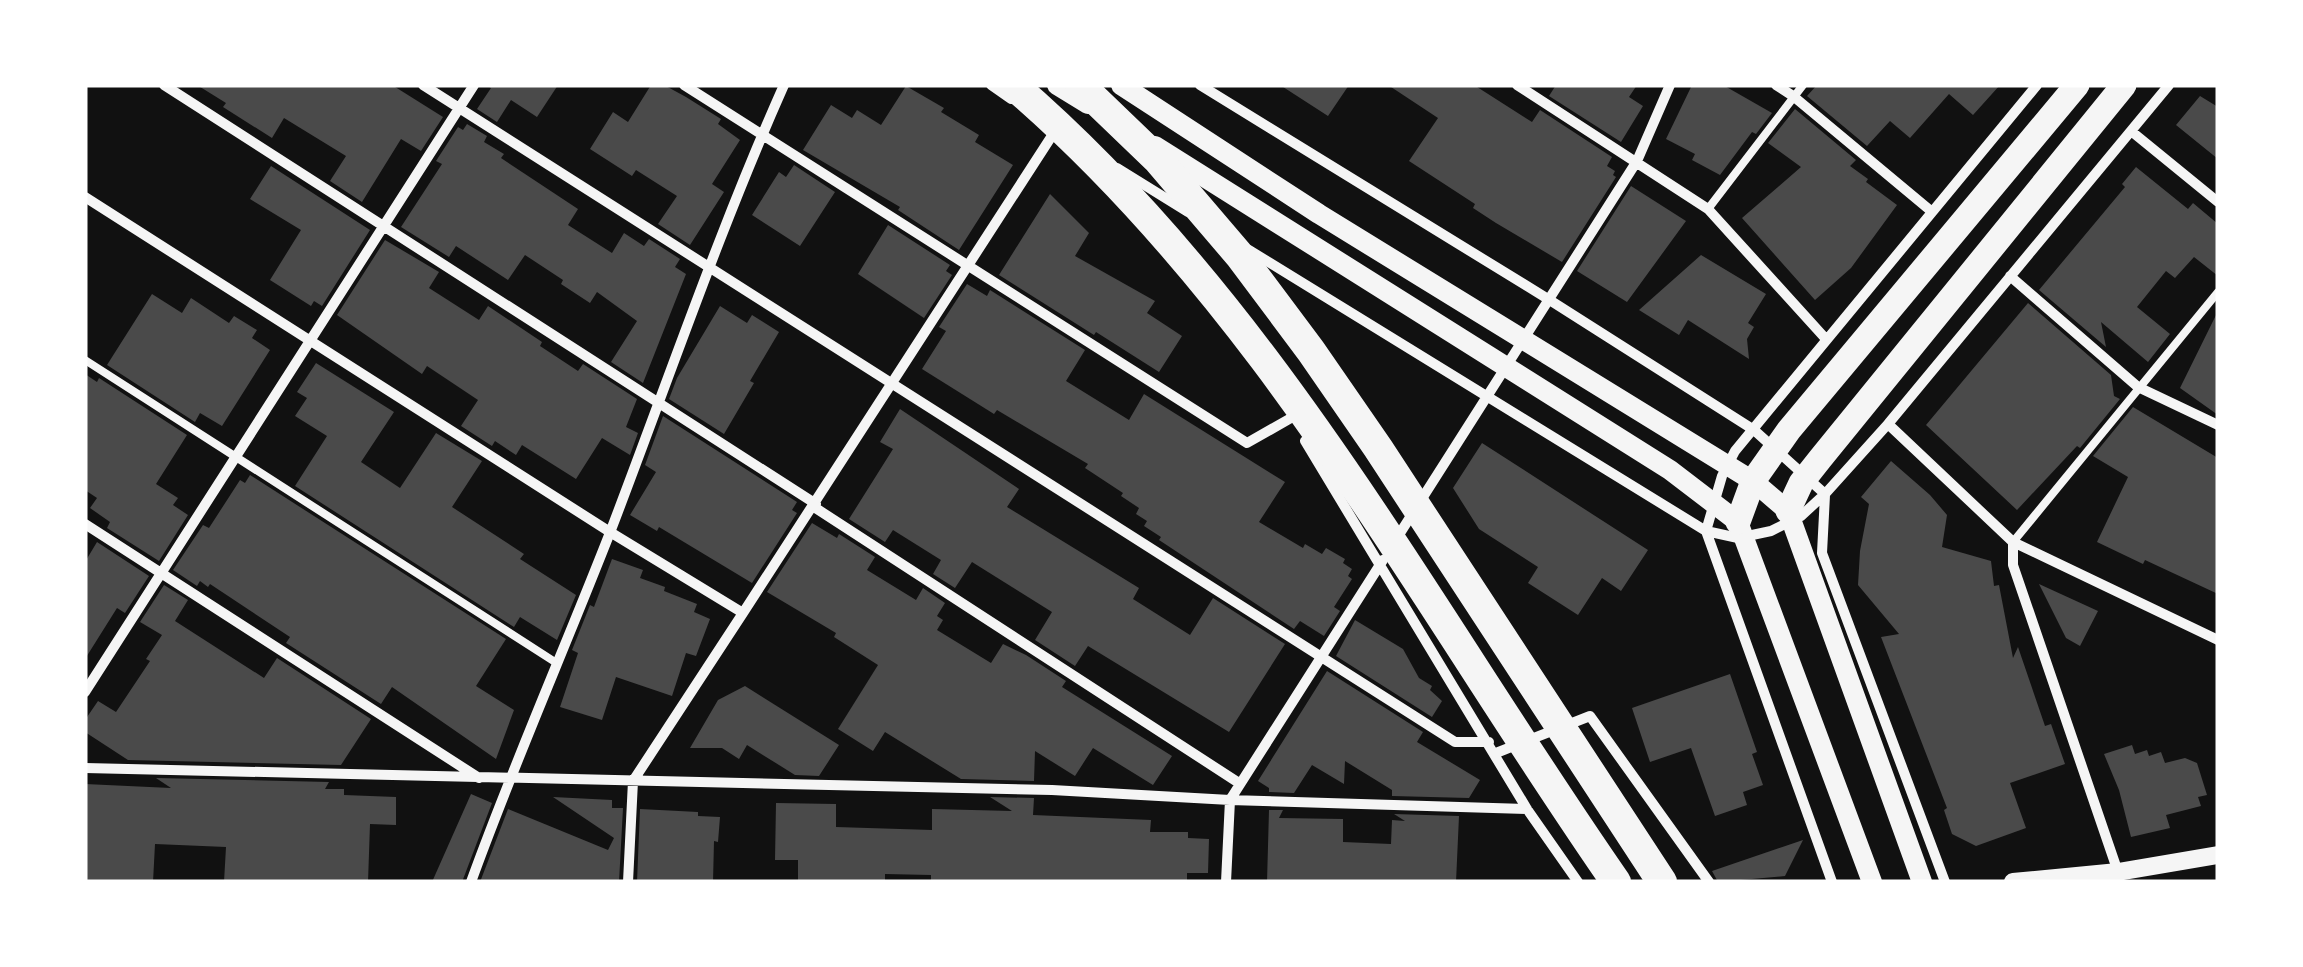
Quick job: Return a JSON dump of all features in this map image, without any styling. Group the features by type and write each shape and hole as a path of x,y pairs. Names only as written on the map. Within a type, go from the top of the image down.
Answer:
{"highway":[{"path":"1013,85 1122,189 1203,278 1340,466 1616,882"},
{"path":"1080,85 1158,160 1240,256 1311,351 1662,882"}],"main road":[{"path":"1057,85 1670,470 1738,522 1872,882"},
{"path":"1121,85 1319,214 1753,481 1788,511 1922,882"},
{"path":"1738,522 1753,481 1789,430 2077,85"},
{"path":"1788,511 1801,483 2124,85"}],"street":[{"path":"164,85 658,402 1239,784"},
{"path":"423,85 1455,742 1489,742"},
{"path":"85,691 474,85"},
{"path":"684,85 1247,443 1292,418"},
{"path":"471,882 508,780 610,532 708,267 784,85"},
{"path":"990,85 1706,531 1738,538 1771,531 1802,516 1826,494 2169,85"},
{"path":"1200,85 1754,430 1826,494"},
{"path":"1516,85 1708,208 1825,338"},
{"path":"1226,882 1230,800 1637,161 1670,85"},
{"path":"1776,85 1931,211"},
{"path":"1832,882 1706,531 1722,476 1736,451 1825,338 2037,85"},
{"path":"628,882 633,781 893,386 1056,129"},
{"path":"1056,129 1202,290 1292,418 1527,809 1578,882"},
{"path":"2131,130 2218,202"},
{"path":"85,197 743,613"},
{"path":"2010,276 2138,386 2218,425"},
{"path":"1888,424 2013,542 2218,640"},
{"path":"1826,494 1822,553 1945,882"},
{"path":"85,524 480,779"},
{"path":"2013,542 2013,565 2118,872"},
{"path":"1496,753 1590,716 1709,882"},
{"path":"85,768 1052,790 1527,809"},
{"path":"2013,882 2118,872 2218,855"}],"lane":[{"path":"1708,208 1802,85"},
{"path":"2013,542 2218,292"},
{"path":"85,360 555,662"}],"building":[{"path":"197,85 392,85 443,117 421,151 401,139 362,202 330,181 346,156 284,118 272,138"},
{"path":"486,85 558,85 537,117 511,100 497,122 477,109 491,88"},
{"path":"651,85 664,85 686,97 721,119 718,124 740,140 712,184 724,192 690,245 658,224 677,196 636,170 632,176 590,149 613,112 628,122"},
{"path":"1280,85 1349,85 1328,116"},
{"path":"1388,85 1474,85 1532,122 1540,110 1612,157 1607,166 1615,171 1616,177 1562,262 1473,208 1475,204 1409,161 1438,118"},
{"path":"1556,85 1637,85 1629,97 1643,106 1621,142 1549,96"},
{"path":"1692,85 1723,85 1772,113 1756,134 1752,132 1720,175 1692,160 1695,154 1666,139"},
{"path":"1817,85 2000,85 1973,115 1949,94 1910,138 1890,121 1867,146 1807,96"},
{"path":"906,86 944,108 941,112 979,135 975,142 1013,165 959,250 898,210 900,207 803,150 831,105 852,118 857,110 881,125"},
{"path":"2200,96 2218,107 2218,159 2176,125"},
{"path":"1795,109 1856,160 1850,166 1897,205 1851,268 1815,300 1742,218 1801,167 1768,143"},
{"path":"467,124 487,136 484,142 504,154 501,158 578,209 568,225 612,253 624,233 644,246 649,239 680,259 675,267 686,274 643,383 611,362 637,321 597,292 590,303 525,255 508,280 456,246 449,257 401,227 442,164 436,161 458,127 463,130"},
{"path":"794,165 835,192 800,246 752,215 779,172 786,177"},
{"path":"271,166 370,230 322,306 314,301 311,306 270,280 301,230 250,199"},
{"path":"2136,167 2188,209 2193,203 2218,224 2218,276 2194,257 2175,278 2166,271 2137,307 2170,334 2148,362 2101,322 2106,347 2039,290 2125,187 2122,184"},
{"path":"1631,186 1686,221 1627,302 1577,271"},
{"path":"1050,194 1089,233 1075,256 1155,301 1147,313 1182,336 1159,372 999,275"},
{"path":"888,225 950,265 946,271 952,275 924,318 858,274"},
{"path":"385,240 439,272 429,288 479,320 488,306 578,371 583,364 637,399 626,427 638,433 630,455 602,438 576,479 522,445 516,455 495,441 492,446 461,426 478,400 427,366 422,374 337,315"},
{"path":"1701,255 1766,294 1748,323 1754,327 1747,339 1749,359 1688,320 1679,335 1639,310"},
{"path":"967,284 987,296 990,290 1085,350 1066,381 1129,420 1144,394 1285,482 1259,522 1303,548 1305,544 1322,554 1326,548 1345,559 1343,563 1352,569 1348,576 1352,579 1334,607 1340,611 1324,636 1300,621 1294,629 1159,540 1161,537 1144,526 1147,521 1136,514 1139,508 1085,468 1088,464 997,410 994,414 922,369 946,331 939,327"},
{"path":"152,294 182,313 191,298 229,323 234,316 257,330 252,338 270,350 222,426 200,413 195,422 107,365"},
{"path":"2028,303 2111,375 2114,396 2120,399 2080,448 2077,446 2017,510 1926,425"},
{"path":"720,306 747,323 752,315 779,332 724,434 669,399 677,378"},
{"path":"2218,311 2218,415 2180,388"},
{"path":"316,363 394,412 361,462 400,488 436,433 482,461 452,507 524,554 520,559 576,595 557,640 520,617 514,627 295,486 327,436 295,416 307,398 297,392"},
{"path":"85,374 97,382 99,378 187,435 156,484 178,498 173,505 188,515 159,561 107,528 110,522 90,508 97,498 85,490"},
{"path":"2133,407 2218,458 2218,594 2097,542 2128,477 2093,456"},
{"path":"900,409 1019,489 1007,507 1139,588 1133,599 1190,635 1213,598 1285,644 1229,732 1088,646 1075,666 1035,640 1052,612 972,562 955,588 933,574 941,560 893,530 885,542 849,519 893,449 880,442"},
{"path":"663,416 797,502 792,510 797,513 752,583 659,527 657,531 630,515 656,472 645,465"},
{"path":"1482,443 1648,550 1621,591 1602,578 1578,615 1528,583 1538,567 1479,529 1453,488"},
{"path":"1891,461 1947,515 1942,547 1991,561 2013,658 2018,647 2045,726 2051,724 2065,764 2010,783 2026,828 1976,846 1952,834 1944,810 1947,808 1881,637 1899,634 1858,585 1869,504 1861,497"},
{"path":"250,475 506,639 476,686 514,710 496,759 392,687 381,704 286,643 290,637 210,584 208,587 200,581 197,586 173,570 203,525 209,528 240,480 245,483"},
{"path":"812,523 837,538 839,534 875,557 867,570 916,600 923,588 945,603 937,616 943,620 937,630 991,663 1003,644 1026,655 1066,681 1062,687 1172,756 1153,785 1093,748 1075,776 1035,751 1034,781 961,779 885,732 873,751 838,729 878,665 834,637 836,633 767,592"},
{"path":"97,542 149,576 125,613 117,608 85,659 85,562"},
{"path":"612,559 643,570 640,578 697,604 694,612 710,619 696,656 686,653 672,696 616,677 602,720 560,707 578,653 572,650"},
{"path":"2039,584 2098,611 2080,646 2066,638"},
{"path":"164,585 188,600 175,621 264,678 277,658 371,719 341,765 128,760 85,732 85,720 98,701 116,712 150,661 146,659 162,635 140,622"},
{"path":"1355,620 1403,649 1419,678 1432,686 1430,690 1442,701 1432,717 1336,656"},
{"path":"1327,671 1423,732 1417,742 1480,780 1469,798 1392,796 1392,790 1345,761 1344,784 1312,765 1294,793 1269,792 1258,781"},
{"path":"1730,674 1757,752 1752,754 1763,785 1743,792 1747,805 1715,816 1691,748 1650,762 1632,708"},
{"path":"745,686 839,745 819,776 795,775 747,745 739,759 722,748 690,748 718,700"},
{"path":"2132,745 2135,754 2147,750 2149,756 2161,752 2165,763 2185,758 2197,763 2207,795 2198,797 2201,806 2166,815 2170,828 2131,837 2119,790 2104,754"},
{"path":"156,778 329,782 325,789 344,789 344,795 396,797 396,825 370,824 368,882 224,882 226,847 155,844 153,882 85,882 85,784 171,788"},
{"path":"471,794 492,803 462,882 432,882"},
{"path":"553,797 612,800 612,808 623,808 619,882 480,882 508,809 608,850 614,838"},
{"path":"990,797 1034,798 1033,815 1151,820 1150,832 1188,832 1188,838 1209,839 1208,873 1187,873 1187,882 931,882 931,875 885,874 885,882 798,882 798,860 775,860 776,803 836,804 836,827 932,830 932,809 1012,811"},
{"path":"640,809 720,817 718,842 714,841 713,882 637,882"},
{"path":"1269,810 1283,810 1279,818 1343,819 1343,842 1391,844 1392,820 1405,821 1394,814 1459,816 1456,882 1267,882"},
{"path":"1803,840 1785,876 1718,882 1712,871"}]}
